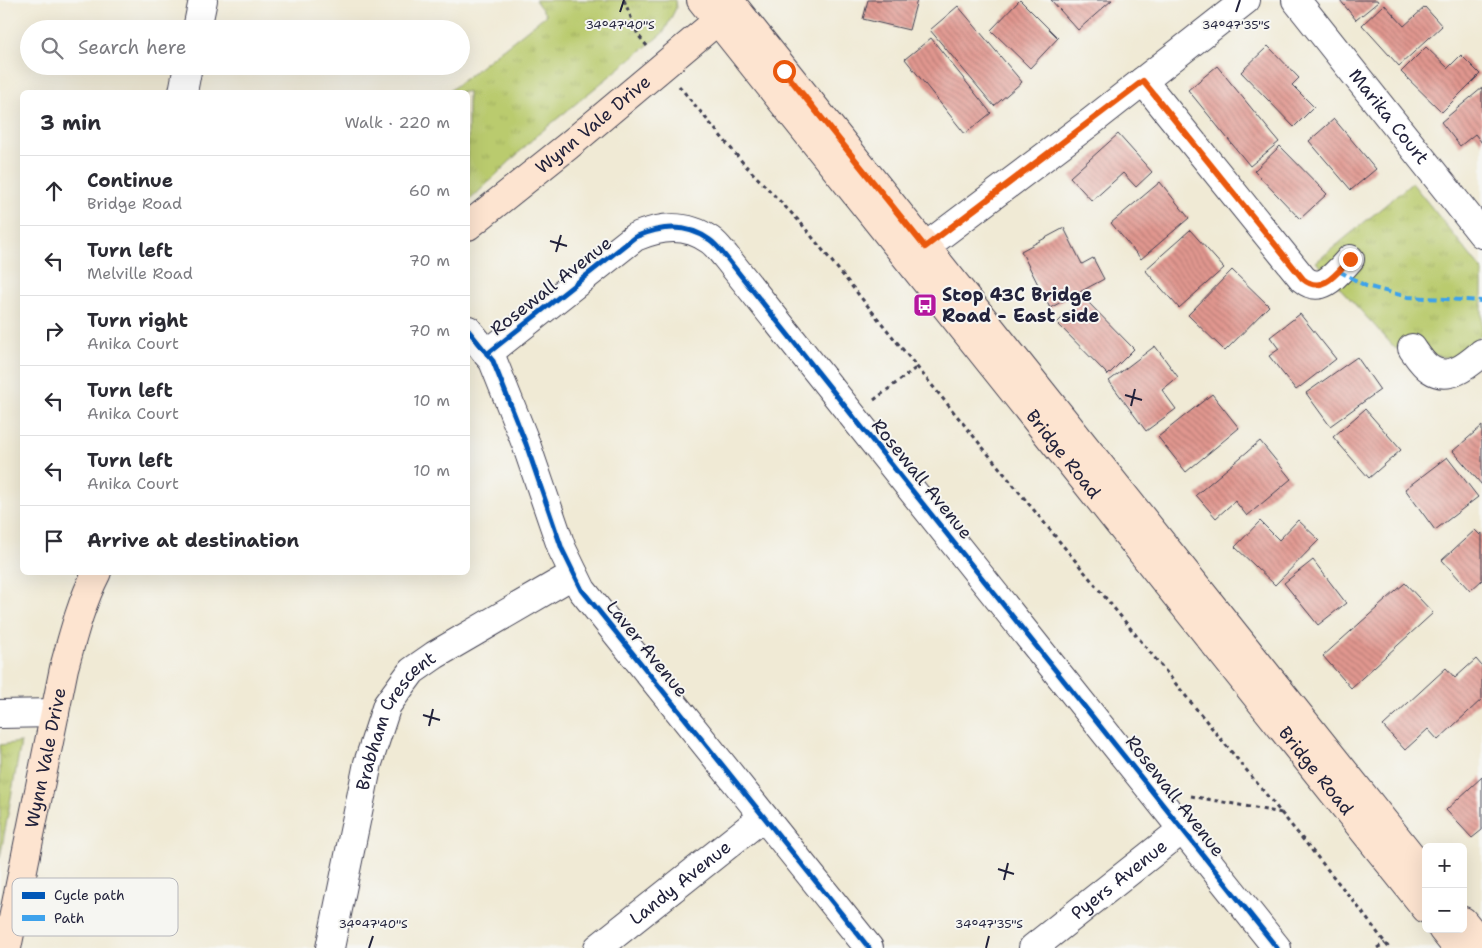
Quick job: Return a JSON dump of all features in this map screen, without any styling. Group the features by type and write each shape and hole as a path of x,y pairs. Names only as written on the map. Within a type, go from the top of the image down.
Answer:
{"main road":[{"name":"Wynn Vale Drive","path":"470,224 568,146 663,66 719,6"},
{"name":"Bridge Road","path":"719,6 919,256 1422,869"},
{"name":"Bridge Road","path":"919,256 1422,904"},
{"name":"Wynn Vale Drive","path":"21,878 74,630 96,575"},
{"name":"Wynn Vale Drive","path":"7,948 12,924"},
{"path":"1467,926 1482,944"},
{"path":"1445,933 1457,948"}],"street":[{"path":"198,20 203,0"},
{"path":"919,256 1246,0"},
{"name":"Marika Court","path":"1296,0 1482,234"},
{"path":"183,90 186,75"},
{"path":"1143,81 1303,279 1310,285 1328,282 1350,259"},
{"name":"Rosewall Avenue","path":"487,354 635,236 656,228 682,228 710,240 744,279 1277,948"},
{"name":"Laver Avenue","path":"470,333 493,361 526,444 562,549 582,590 869,948"},
{"path":"1412,348 1429,369 1440,374 1451,374 1465,367 1482,353"},
{"name":"Brabham Crescent","path":"330,948 368,763 387,705 412,671 435,655 574,574"},
{"path":"0,714 55,713"},
{"name":"Landy Avenue","path":"598,948 763,817"},
{"name":"Pyers Avenue","path":"1032,948 1183,829"}],"path":[{"path":"624,0 638,34 663,66 744,164 800,222 1359,908 1389,948"},
{"path":"873,400 917,367"},
{"path":"1190,795 1282,814"},
{"path":"1377,948 1385,943"}],"green space":[{"path":"535,0 675,0 676,8 664,32 536,136 470,200 470,90 451,90 546,15"},
{"path":"1412,183 1482,270 1482,334 1453,359 1430,354 1412,338 1396,349 1316,262"},
{"path":"21,742 0,858 0,745"}],"building":[{"path":"868,0 917,0 909,30 863,19"},
{"path":"1020,0 1058,38 1030,68 991,30"},
{"path":"1051,0 1112,0 1078,30"},
{"path":"1340,0 1377,0 1378,2 1356,20"},
{"path":"1384,4 1404,26 1425,7 1442,26 1399,66 1362,25"},
{"path":"958,6 1022,82 994,106 930,30"},
{"path":"931,38 991,113 965,134 905,59"},
{"path":"1268,46 1299,78 1292,85 1314,107 1294,127 1241,72"},
{"path":"1426,47 1448,68 1461,55 1480,74 1442,112 1401,72"},
{"path":"1217,66 1279,142 1250,166 1188,90"},
{"path":"1482,88 1482,143 1475,134 1460,146 1441,122"},
{"path":"1334,119 1376,169 1351,190 1309,141"},
{"path":"1118,134 1152,172 1136,187 1123,173 1092,201 1070,177"},
{"path":"1280,146 1327,194 1300,219 1254,171"},
{"path":"1160,182 1189,218 1141,259 1111,223"},
{"path":"1064,228 1082,264 1093,258 1104,279 1050,308 1021,251"},
{"path":"1190,230 1224,268 1179,308 1145,270"},
{"path":"1232,270 1269,306 1225,351 1188,315"},
{"path":"1083,297 1134,349 1108,375 1057,323"},
{"path":"1300,314 1336,359 1296,390 1269,356 1279,349 1270,337"},
{"path":"1155,346 1178,377 1162,390 1176,409 1146,431 1109,381"},
{"path":"1357,357 1380,390 1330,426 1306,393"},
{"path":"1212,394 1239,428 1186,472 1158,437"},
{"path":"1365,409 1401,450 1369,478 1333,437"},
{"path":"1482,426 1482,485 1453,451"},
{"path":"1260,441 1291,479 1247,516 1235,501 1216,518 1196,495"},
{"path":"1447,457 1478,497 1435,530 1405,489"},
{"path":"1298,520 1319,540 1275,585 1235,547 1260,521 1279,540"},
{"path":"1475,530 1480,535 1482,533 1482,580 1470,591 1442,560"},
{"path":"1313,560 1346,603 1318,625 1284,583"},
{"path":"1405,583 1433,613 1351,688 1323,656"},
{"path":"1476,659 1482,666 1482,699 1438,740 1428,729 1405,750 1383,726 1446,668 1455,678"},
{"path":"1482,777 1482,830 1472,838 1446,810"}],"marked path":[{"path":"1339,271 1366,286 1408,297 1482,301"}],"cycle path":[{"path":"487,354 635,237 654,230 673,228 692,231 712,242 726,257 1277,948"},
{"path":"470,332 493,361 526,444 562,549 582,590 869,948"}],"place":[{"name":"Stop 43C Bridge Road - East side","path":"925,305"}],"route":[{"path":"784,71 925,247 1143,81 1303,279 1310,285 1328,282 1350,259"}]}
